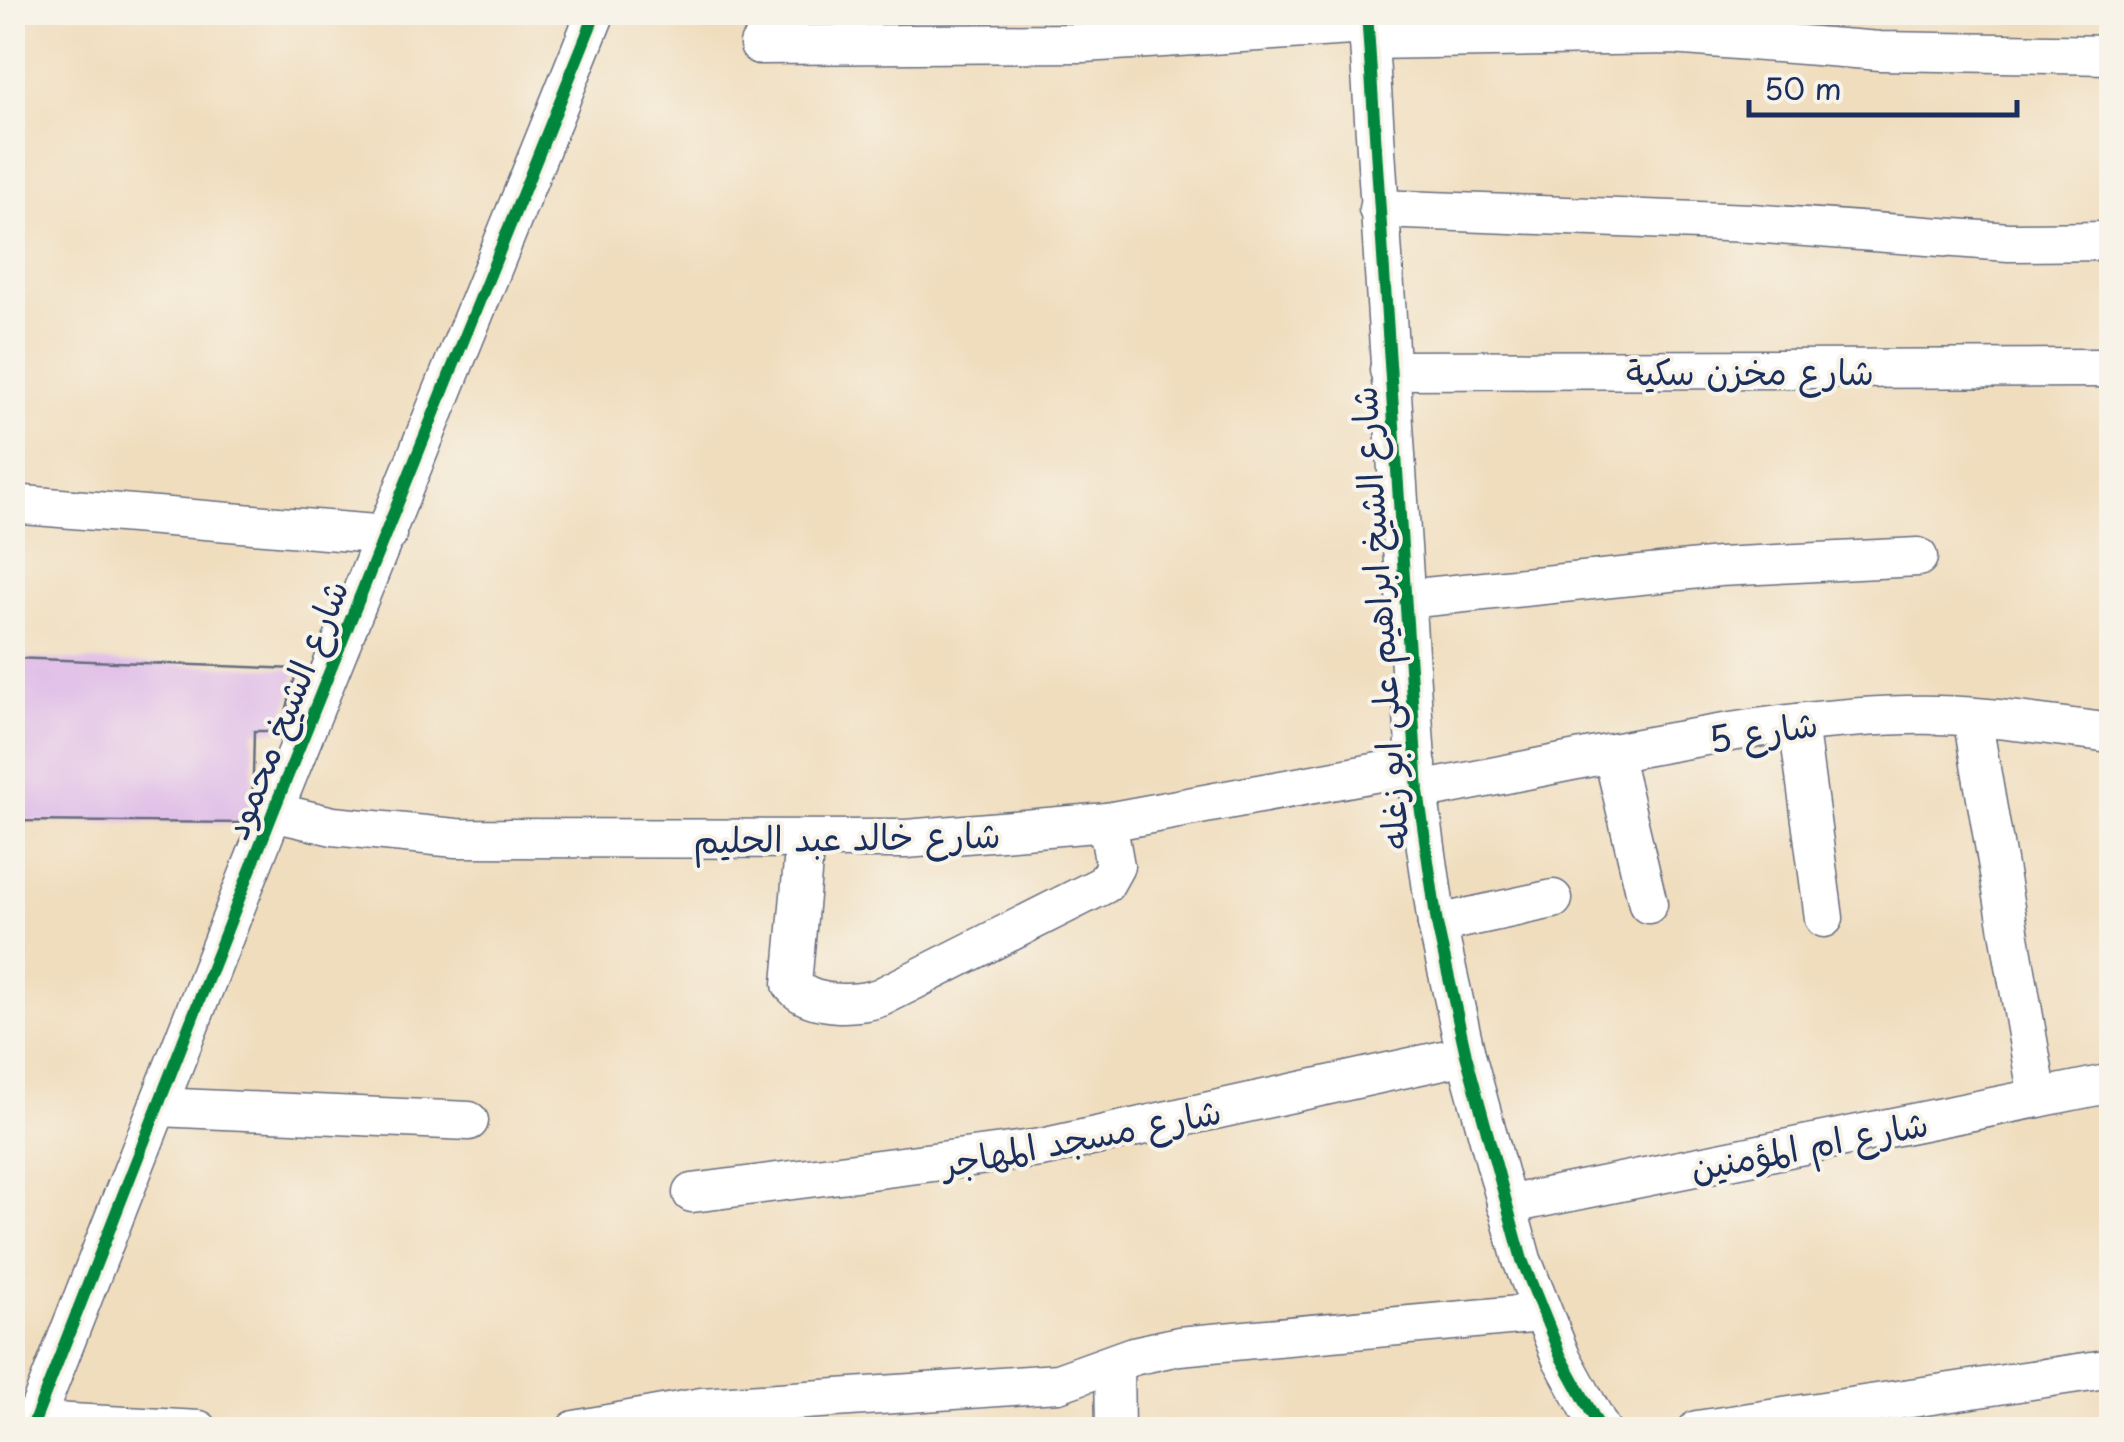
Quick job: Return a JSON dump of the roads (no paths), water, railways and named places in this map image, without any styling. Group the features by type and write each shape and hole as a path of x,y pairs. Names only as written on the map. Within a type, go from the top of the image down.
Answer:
{"street":[{"name":"شارع الشيخ محمود","path":"32,1426 273,812 596,12"},
{"path":"759,45 1084,43 1367,26 1672,35 1880,51 2112,55"},
{"name":"شارع الشيخ ابراهيم على ابو زغله","path":"1367,26 1418,778 1438,924 1466,1055 1506,1206 1541,1313 1602,1430"},
{"path":"1378,209 1750,222 2009,242 2112,242"},
{"name":"شارع مخزن سكية","path":"1389,370 2112,368"},
{"path":"12,504 387,534"},
{"path":"1406,599 1719,567 1918,557"},
{"name":"شارع 5","path":"1418,778 1613,756 1798,723 1912,714 2112,732"},
{"path":"1972,718 2038,1098"},
{"path":"1798,723 1824,918"},
{"path":"1613,756 1648,904"},
{"name":"شارع خالد عبد الحليم","path":"273,812 349,828 456,838 922,838 1107,822 1418,778"},
{"path":"804,840 792,984 804,996 855,1003 881,997 1105,884 1115,866 1107,822"},
{"path":"1438,924 1553,899"},
{"name":"شارع مسجد المهاجر","path":"692,1193 1041,1148 1466,1055"},
{"name":"شارع ام المؤمنين","path":"1506,1206 2112,1083"},
{"path":"158,1107 469,1121"},
{"path":"575,1430 654,1422 727,1404 1058,1384 1179,1346 1541,1313"},
{"path":"1114,1365 1115,1430"},
{"path":"1697,1430 2112,1368"},
{"path":"32,1426 199,1430"}]}
